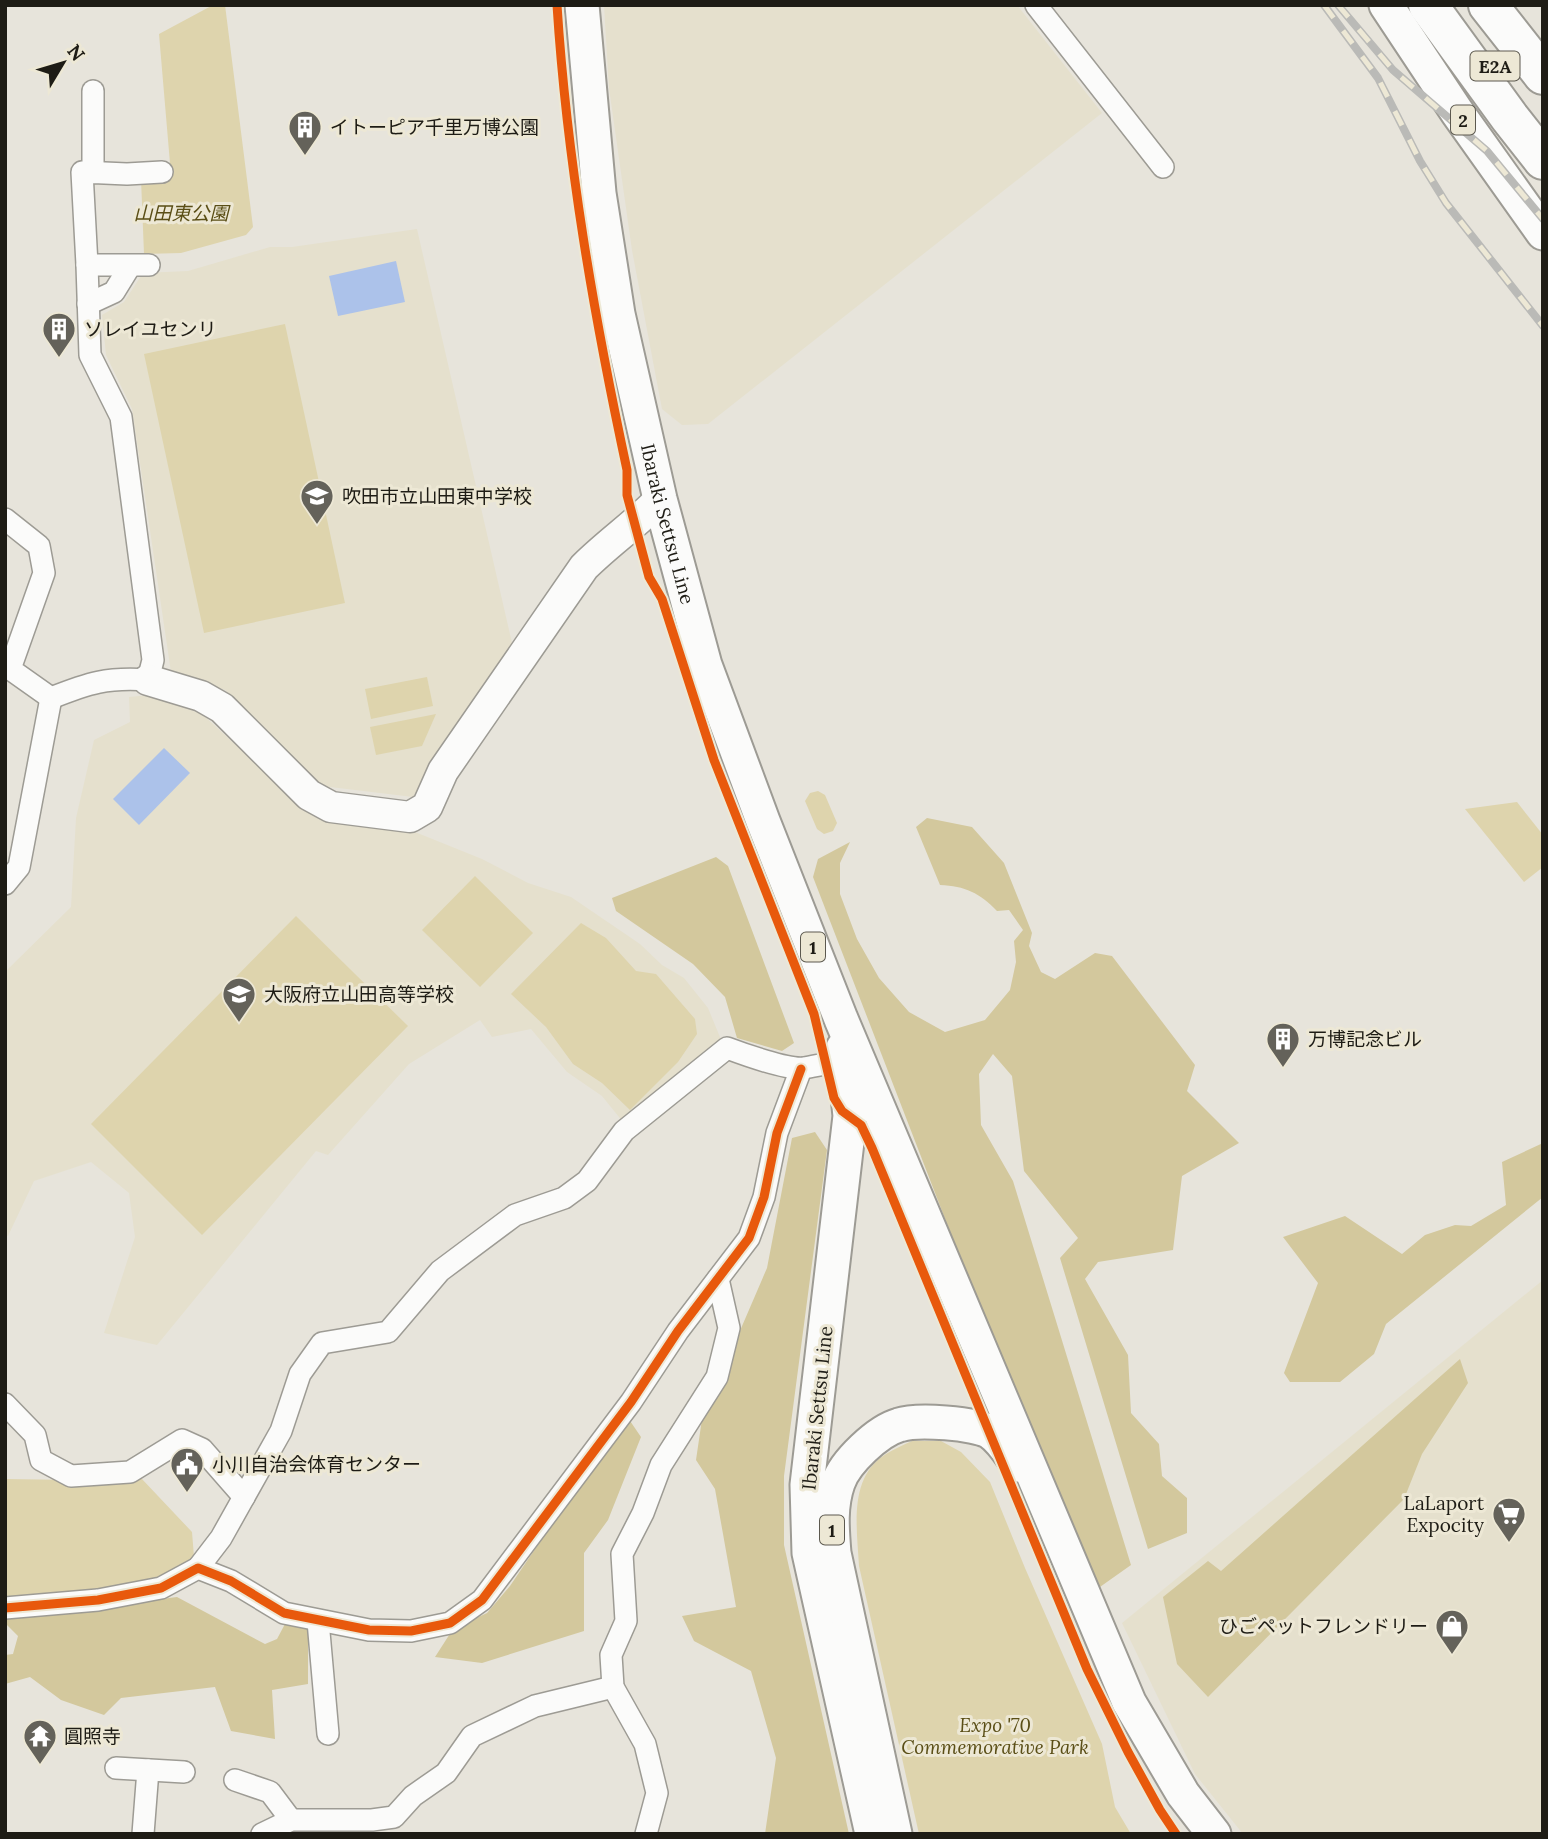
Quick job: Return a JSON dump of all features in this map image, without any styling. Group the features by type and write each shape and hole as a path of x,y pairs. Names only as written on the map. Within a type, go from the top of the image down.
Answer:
{"highway":[{"path":"1428,5 1543,160"},
{"name":"E2A","path":"1447,5 1543,127"},
{"name":"E2A","path":"1488,5 1543,75"},
{"path":"1510,5 1543,43"}],"main road":[{"name":"Ibaraki Settsu Line","path":"582,5 601,206 618,314 660,499 705,665 841,1019 1129,1702 1183,1794 1214,1834"},
{"name":"2","path":"1386,5 1464,122 1543,233"},
{"name":"Ibaraki Settsu Line","path":"841,1019 850,1116 807,1485 808,1539 872,1834"},
{"name":"Ibaraki Settsu Line","path":"895,1834 834,1553 831,1515 838,1480 862,1448 899,1425 944,1423 976,1427 990,1433 1005,1447 1042,1499"}],"street":[{"path":"1036,5 1163,167"},
{"path":"93,91 85,126 93,172"},
{"path":"148,680 153,660 121,417 90,355 82,172 162,172"},
{"path":"88,265 140,265 114,292 88,304"},
{"path":"51,698 89,683 118,678 148,680 201,696 222,708 309,795 331,807 410,817 427,807 443,771 584,568 605,547 636,524 660,499"},
{"path":"5,519 39,546 44,573 8,668 51,698"},
{"path":"5,884 19,867 51,698"},
{"path":"5,1608 98,1600 160,1588 198,1568 221,1538 281,1431 300,1374 322,1343 388,1332 440,1271 515,1215 564,1198 587,1181 624,1131 727,1048 802,1069 825,1063 844,1062"},
{"path":"198,1568 231,1581 284,1613 369,1630 411,1630 450,1623 482,1600 631,1402 678,1331 749,1238 764,1197 777,1133 802,1069"},
{"path":"646,1834 657,1793 645,1744 613,1688 611,1655 626,1621 622,1554 643,1513 661,1465 717,1377 729,1328 718,1279"},
{"path":"5,1404 35,1435 41,1460 71,1476 130,1472 182,1440 202,1449 244,1497"},
{"path":"318,1621 327,1734"},
{"path":"262,1834 291,1821 372,1821 394,1817 413,1796 446,1773 472,1736 535,1706 613,1688"},
{"path":"116,1768 184,1772"},
{"path":"137,1827 148,1770"},
{"path":"235,1780 270,1792 291,1821"}],"shaded area":[{"path":"604,5 1017,5 1102,113 708,424 682,425 662,409 632,250 609,88"},
{"name":"吹田市立山田東中学校","path":"417,229 512,643 413,797 322,786 225,690 171,672 132,409 106,355 102,315 124,302 143,273 188,271 270,247 292,247"},
{"name":"大阪府立山田高等学校","path":"150,695 202,714 313,816 410,830 482,859 528,883 571,897 640,944 662,965 684,978 708,1008 722,1042 623,1122 602,1096 567,1072 531,1029 492,1037 480,1020 409,1064 328,1155 316,1151 157,1345 104,1333 135,1237 129,1193 91,1162 34,1181 8,1236 5,1234 5,972 71,907 76,818 94,740 130,722 129,697"},
{"path":"927,818 972,827 1004,863 1032,933 1029,946 1041,972 1055,979 1095,953 1112,956 1195,1065 1187,1091 1239,1143 1182,1176 1173,1250 1098,1262 1085,1279 1128,1355 1131,1413 1159,1444 1162,1476 1187,1498 1187,1533 1148,1549 1060,1258 1078,1238 1024,1171 1012,1076 993,1054 979,1074 981,1125 1013,1181 1131,1565 1090,1594 813,877 818,859 850,842 840,863 840,894 857,939 879,978 909,1012 945,1032 985,1020 1010,990 1016,962 1014,941 1023,930 1009,910 997,911 972,892 940,885 916,827"},
{"path":"716,857 728,866 794,1043 782,1051 737,1038 725,997 693,964 616,911 612,898"},
{"path":"815,1132 827,1150 784,1476 784,1545 849,1834 765,1834 776,1758 751,1671 694,1641 682,1616 736,1607 715,1489 696,1460 702,1419 767,1268 792,1138"},
{"path":"1543,1143 1543,1197 1386,1324 1374,1354 1340,1382 1290,1382 1284,1373 1318,1283 1283,1237 1345,1216 1402,1254 1425,1235 1455,1225 1471,1226 1506,1205 1502,1162"},
{"path":"1543,1280 1543,1834 1243,1834 1195,1774 1122,1623"},
{"path":"1460,1359 1468,1383 1422,1454 1404,1499 1208,1697 1177,1664 1163,1597 1208,1561 1221,1571"},
{"path":"626,1415 641,1437 608,1520 584,1553 584,1631 482,1663 435,1657 453,1629 487,1613 510,1586"},
{"path":"177,1597 265,1644 277,1639 285,1624 308,1626 308,1684 272,1690 275,1739 231,1731 215,1687 121,1698 104,1715 61,1700 30,1677 5,1684 5,1655 13,1654 18,1636 5,1623 5,1619"}],"green space":[{"name":"山田東公園","path":"213,5 225,5 253,227 246,235 181,253 144,254 141,179 171,175 159,34"},
{"path":"285,324 345,603 204,633 144,354"},
{"path":"427,677 433,706 371,719 365,689"},
{"path":"436,714 422,746 376,755 370,727"},
{"path":"818,791 825,795 837,823 833,831 824,834 817,829 805,801 810,793"},
{"path":"1517,802 1543,835 1543,867 1524,882 1465,809"},
{"path":"475,876 533,933 480,987 422,930"},
{"path":"296,916 408,1026 202,1235 91,1124"},
{"path":"581,923 606,938 636,971 656,974 695,1019 697,1034 678,1062 630,1110 602,1083 573,1064 546,1027 511,994"},
{"name":"Expo '70 Commemorative Park","path":"912,1441 941,1441 961,1452 990,1482 1102,1744 1115,1807 1131,1834 919,1834 859,1566 857,1520 860,1490 865,1476 874,1464 889,1452"},
{"path":"141,1478 192,1532 194,1557 159,1578 96,1590 5,1599 5,1479"}],"water":[{"path":"396,261 405,302 338,316 329,276"},
{"path":"164,748 190,773 139,825 113,799"}],"railway":[{"path":"1324,5 1378,78 1420,161 1446,203 1543,326"},
{"path":"1338,5 1393,70 1487,151 1543,219"}],"cycle path":[{"path":"557,5 583,239 627,470 627,495 649,577 662,599 714,760 814,1014 834,1098 842,1111 861,1125 872,1148 1087,1669 1128,1752 1176,1834"},
{"path":"5,1608 98,1600 161,1588 198,1568 231,1581 284,1613 369,1630 411,1631 450,1623 482,1600 631,1402 678,1331 749,1238 764,1197 777,1133 801,1069"}],"place":[{"name":"イトーピア千里万博公園","path":"305,157"},
{"name":"ソレイユセンリ","path":"59,359"},
{"name":"吹田市立山田東中学校","path":"317,526"},
{"name":"大阪府立山田高等学校","path":"239,1024"},
{"name":"万博記念ビル","path":"1283,1069"},
{"name":"小川自治会体育センター","path":"187,1494"},
{"name":"LaLaport Expocity","path":"1509,1544"},
{"name":"ひごペットフレンドリー","path":"1452,1656"},
{"name":"圓照寺","path":"40,1766"}]}
